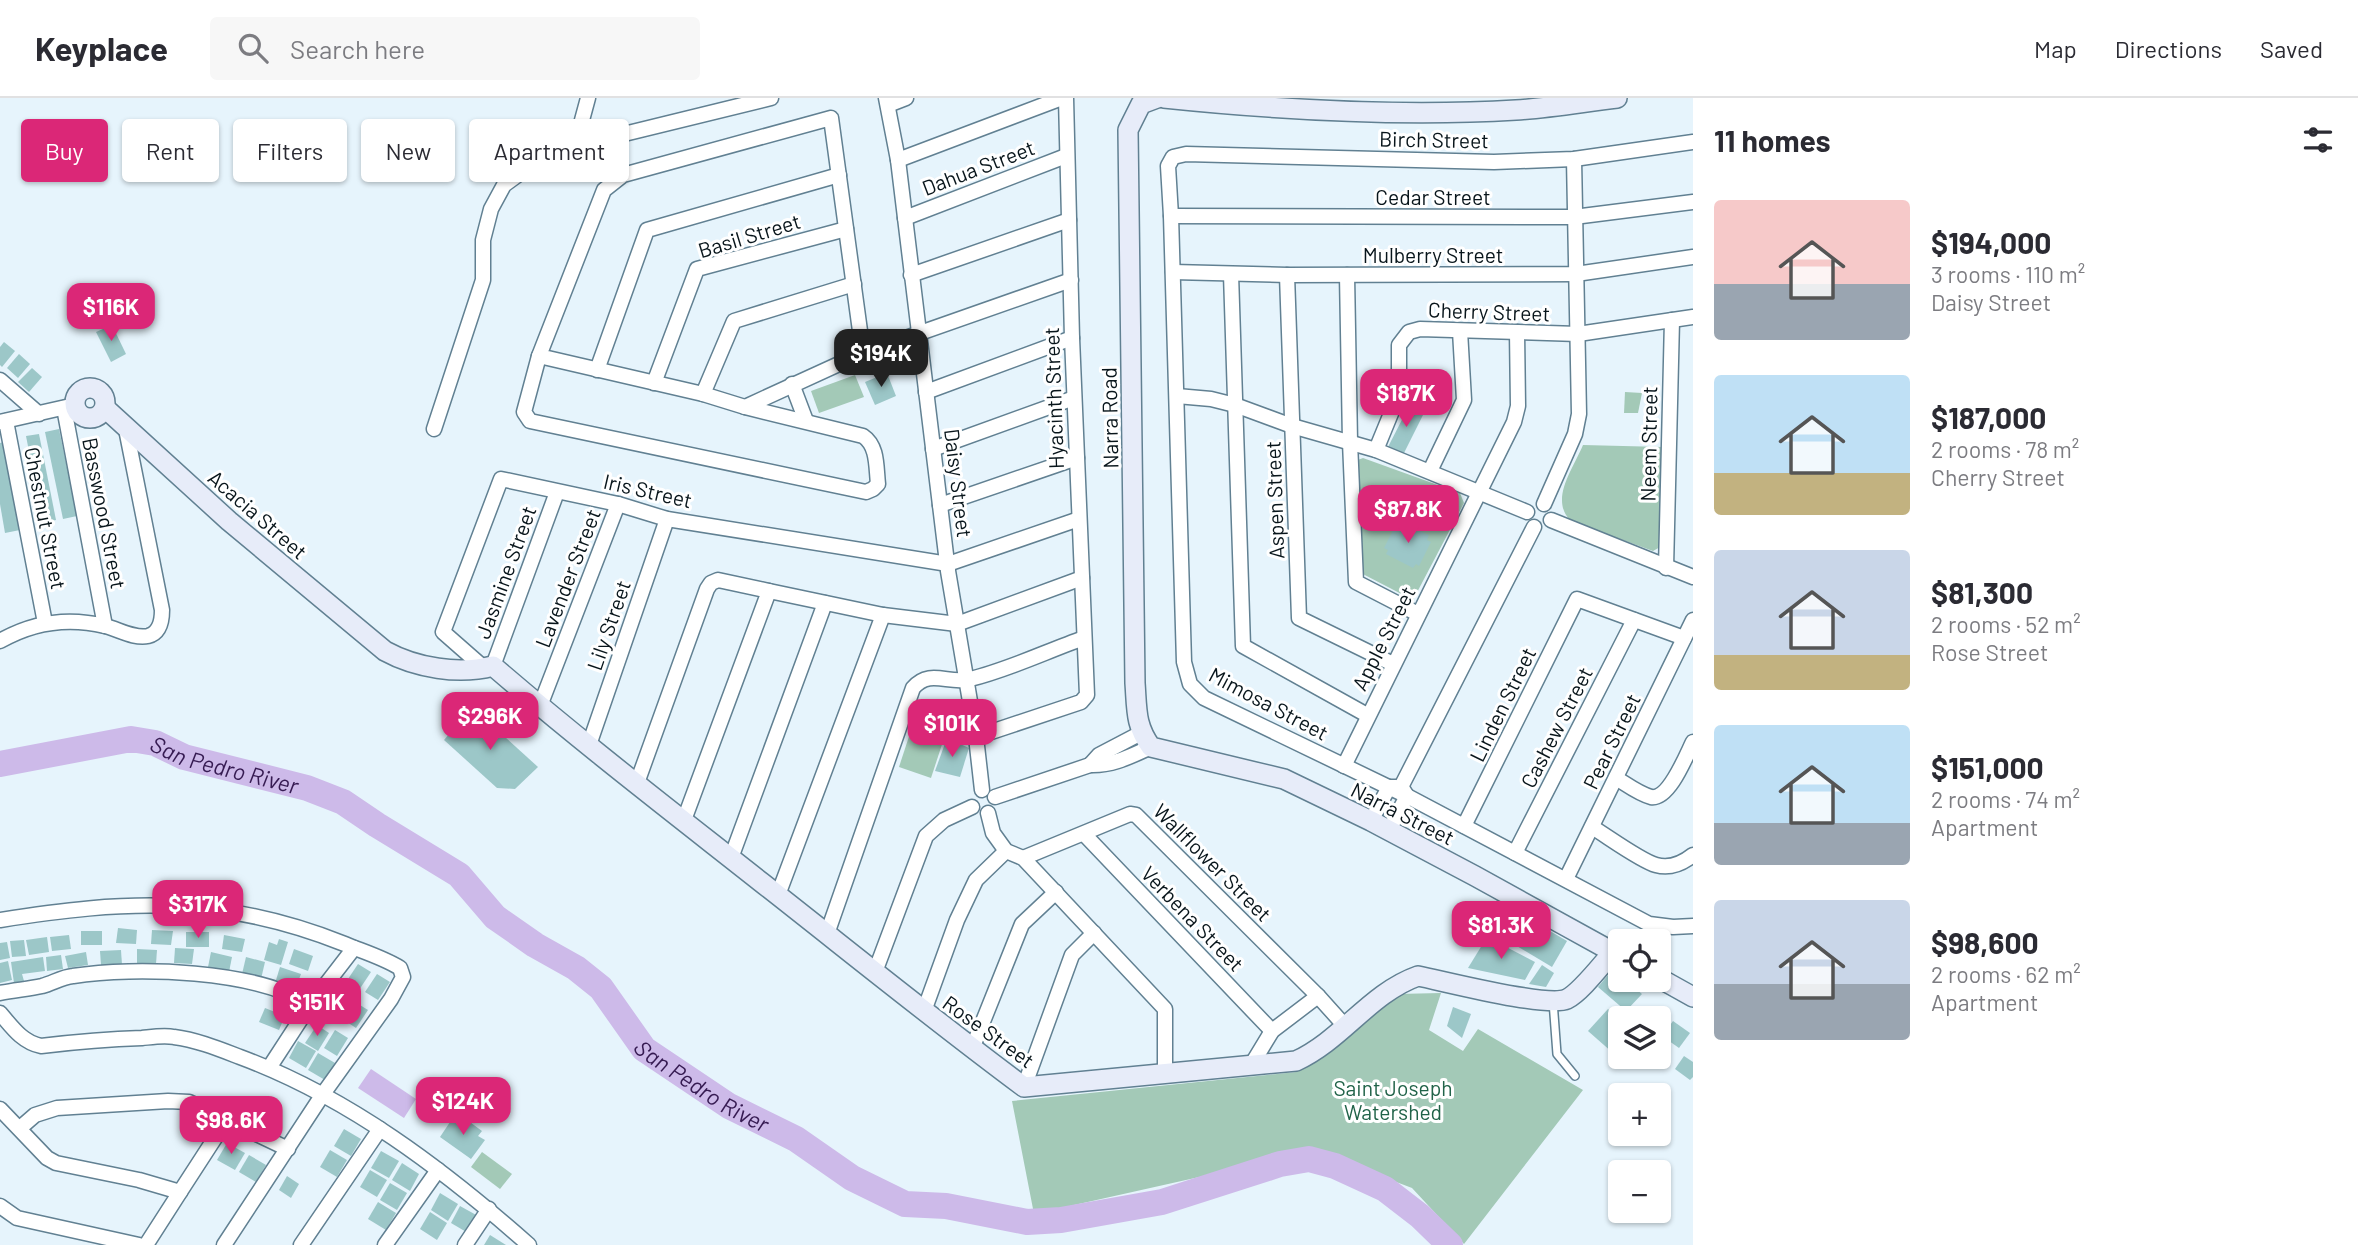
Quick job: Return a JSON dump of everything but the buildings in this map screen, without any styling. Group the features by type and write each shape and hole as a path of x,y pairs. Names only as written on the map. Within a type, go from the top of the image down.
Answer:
{"street":[{"path":"582,119 588,98"},
{"path":"629,133 771,98"},
{"path":"887,101 906,98"},
{"path":"898,160 1064,98"},
{"name":"Hyacinth Street","path":"976,737 1082,702 1087,695 1064,98"},
{"path":"1164,98 1338,111 1429,111 1516,110 1617,98"},
{"name":"Narra Road","path":"1144,100 1128,130 1135,683 1146,740"},
{"name":"Daisy Street","path":"887,101 898,160 947,564 976,737 989,793"},
{"path":"539,356 703,394 744,407 863,436 874,448 877,484 873,489 866,492 530,421 524,412 539,356 604,190 623,175 831,118 863,354"},
{"name":"Birch Street","path":"1173,157 1186,154 1494,162 1574,159 1693,142"},
{"name":"Dahua Street","path":"905,218 1066,156"},
{"name":"Mimosa Street","path":"1173,157 1168,166 1184,662 1190,684 1204,698 1399,790 1649,924 1673,928 1693,926"},
{"path":"1544,504 1577,425 1574,159"},
{"path":"597,370 648,230 839,175"},
{"path":"434,429 483,281 483,240 491,209 507,182"},
{"name":"Cedar Street","path":"1171,216 1574,217 1693,202"},
{"path":"911,275 1069,220"},
{"name":"Basil Street","path":"654,383 697,269 846,229"},
{"name":"Mulberry Street","path":"1173,272 1287,275 1576,274 1693,257"},
{"path":"1231,274 1243,646 1367,715"},
{"name":"Aspen Street","path":"1287,275 1299,618 1393,664"},
{"path":"1347,275 1356,582 1418,614"},
{"path":"744,407 863,354 1071,280"},
{"path":"703,394 734,321 854,285"},
{"name":"Cherry Street","path":"1376,450 1399,394 1399,345 1404,336 1420,329 1578,334 1693,317"},
{"name":"Neem Street","path":"1666,568 1672,320"},
{"path":"1430,471 1464,400 1460,331"},
{"name":"Apple Street","path":"1344,766 1517,414 1517,332"},
{"path":"926,392 1072,338"},
{"path":"0,380 39,414"},
{"path":"792,384 806,422"},
{"name":"Acacia Street","path":"70,407 86,388 101,393 106,403 105,408 126,429 229,521 385,651 398,659 434,668 488,667"},
{"path":"1177,396 1211,399 1235,405 1292,426 1376,450 1527,512"},
{"path":"933,449 1074,398"},
{"path":"3,422 70,407"},
{"name":"Basswood Street","path":"70,407 106,626"},
{"name":"Chestnut Street","path":"3,422 45,624"},
{"path":"0,641 15,633 45,624 73,620 106,626 136,636 149,636 157,631 162,621 162,610 126,429"},
{"path":"940,505 1077,458"},
{"name":"Iris Street","path":"488,667 443,632 501,479 618,504 667,519 947,564"},
{"name":"Jasmine Street","path":"488,667 557,492"},
{"name":"Lavender Street","path":"540,706 618,504"},
{"path":"1544,504 1551,511 1551,520 1544,527 1534,527 1527,518 1527,512 1532,505 1544,504"},
{"name":"Lily Street","path":"589,745 667,519"},
{"path":"947,564 1079,519"},
{"path":"1551,520 1693,577"},
{"path":"1389,830 1399,790 1534,527"},
{"path":"637,783 706,589 711,583 718,580 883,615 957,624 1082,578"},
{"path":"684,820 769,592"},
{"name":"Linden Street","path":"1464,827 1577,599 1634,620"},
{"path":"731,858 825,603"},
{"path":"778,895 883,615"},
{"path":"1634,620 1684,638"},
{"name":"Cashew Street","path":"1515,853 1634,620"},
{"name":"Pear Street","path":"1566,879 1693,620"},
{"path":"827,934 913,688 920,680 933,677 967,680 1084,638"},
{"name":"Rose Street","path":"488,667 972,1049 1024,1087 1296,1060 1320,1048 1382,995 1405,980 1418,976 1526,998 1552,1000"},
{"path":"972,807 973,796 1090,765 1100,755 1146,740"},
{"name":"Narra Street","path":"1146,740 1284,779 1389,830 1608,949"},
{"path":"1616,778 1654,798 1672,782 1693,742"},
{"path":"1371,821 1399,790"},
{"path":"972,807 977,812 988,813 994,809 989,793"},
{"path":"875,972 926,836 944,820 972,807"},
{"path":"988,813 993,833 1006,852 1023,858 1165,1009 1165,1072"},
{"name":"Wallflower Street","path":"1023,858 1130,814 1136,815 1318,996 1345,1027"},
{"path":"1592,827 1656,865 1672,866 1693,855"},
{"name":"Verbena Street","path":"1083,834 1272,1031"},
{"path":"924,1011 957,919 976,880 1006,852"},
{"path":"972,1049 1022,924 1056,892"},
{"path":"0,920 93,907 182,905 262,917 308,930 400,968 403,977 391,999 323,1094 224,1245"},
{"path":"1024,1087 1072,955 1094,933"},
{"path":"269,1068 310,1005 354,948"},
{"path":"1552,1000 1567,999 1608,962"},
{"path":"0,993 42,986 71,976 156,971 226,977 295,995 310,1005"},
{"path":"1671,985 1693,998"},
{"path":"1252,1064 1272,1031 1318,996"},
{"path":"0,1013 20,1037 30,1044 41,1046 108,1039 173,1037 209,1045 269,1068 323,1094 380,1129 489,1209 529,1245"},
{"path":"20,1128 35,1115 57,1108 189,1102 288,1149"},
{"path":"0,1109 47,1158 56,1163 139,1180 180,1192"},
{"path":"146,1245 226,1121"},
{"path":"301,1245 380,1129"},
{"path":"385,1245 438,1170"},
{"path":"0,1206 17,1218 139,1245"},
{"path":"465,1245 489,1209"}],"lane":[{"path":"1552,1000 1557,1054 1575,1076"}],"green space":[{"path":"855,375 864,397 819,413 811,391"},
{"path":"1625,392 1642,393 1638,413 1624,413"},
{"path":"1583,445 1663,447 1662,546 1653,551 1571,521 1562,504 1562,494"},
{"path":"1363,458 1460,493 1464,503 1413,600 1359,572 1355,461"},
{"path":"918,709 950,720 931,778 899,767"},
{"name":"Saint Joseph Watershed","path":"1441,993 1429,1030 1463,1051 1478,1029 1583,1090 1464,1244 1412,1188 1315,1151 1034,1214 1012,1101 1296,1072 1397,994"},
{"path":"482,1152 512,1174 500,1189 471,1167"}],"shaded area":[{"path":"371,1069 416,1099 404,1118 358,1088"}],"waterway":[{"name":"San Pedro River","path":"0,764 131,739 155,743 184,757 307,788 343,802 459,875 495,917 535,945 576,968 601,988 644,1049 729,1106 796,1139 852,1178 905,1204 946,1206 1027,1222 1061,1220 1162,1202 1280,1164 1309,1159 1335,1166 1385,1189 1420,1216 1450,1245"}]}
